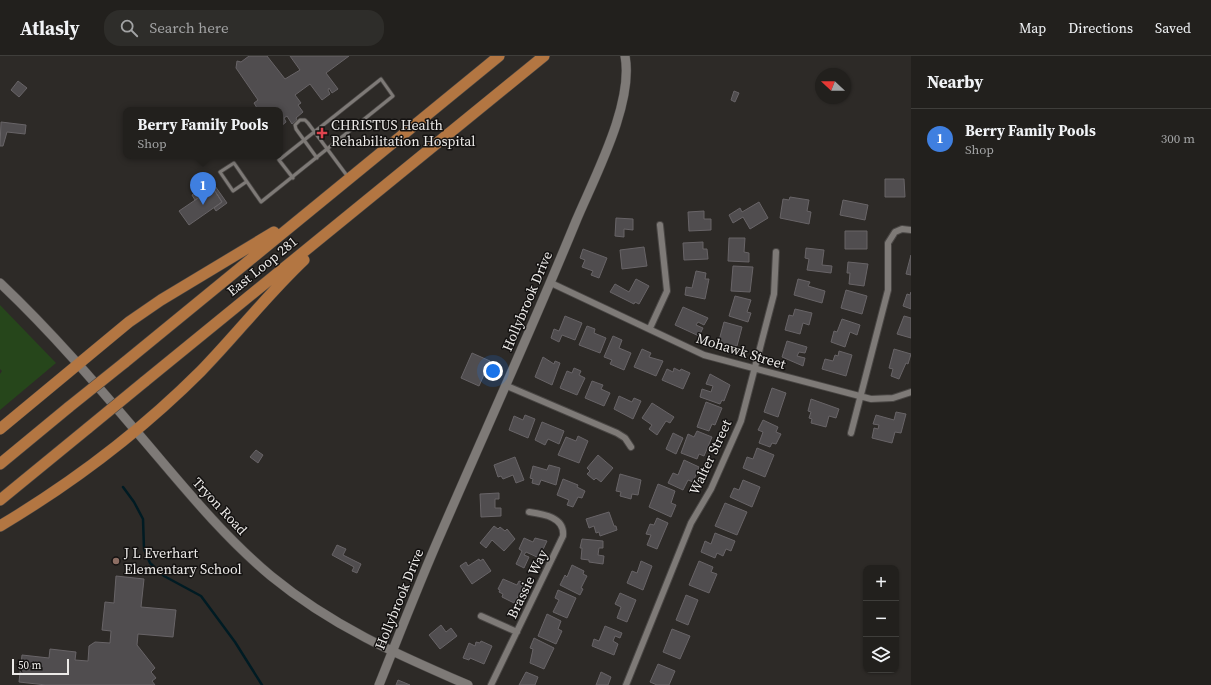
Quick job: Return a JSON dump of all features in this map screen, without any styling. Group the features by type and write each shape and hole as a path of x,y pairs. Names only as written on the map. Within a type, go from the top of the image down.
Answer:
{"highway":[{"name":"East Loop 281","path":"0,464 499,56"},
{"name":"East Loop 281","path":"0,500 544,56"},
{"path":"0,429 129,322 161,300 312,209"},
{"path":"0,526 64,485 135,430 202,370 332,229"}],"street":[{"name":"Hollybrook Drive","path":"379,685 440,534 551,283 620,111 626,84 624,56"},
{"path":"650,328 664,300 668,287 660,225"},
{"path":"851,433 888,290 888,243 895,232 902,229 911,230"},
{"name":"Walter Street","path":"626,685 691,523 711,489 739,425 774,294 776,252"},
{"name":"Tryon Road","path":"0,283 28,311 77,365 205,512 256,563 318,610 392,653 468,685"},
{"name":"Mohawk Street","path":"551,283 650,328 704,355 861,396 882,399 911,392"},
{"path":"506,386 617,433 624,438 631,447"},
{"name":"Brassie Way","path":"492,685 563,533 562,526 557,521 543,514 529,512"},
{"path":"481,616 517,632"}],"lane":[{"path":"246,182 233,190 220,172 234,163 261,202 328,150 393,96 381,79 283,157"},
{"path":"317,158 296,130 295,125 298,121 305,120 350,178"},
{"path":"280,159 279,160 293,178"}],"green space":[{"path":"0,305 56,363 0,410 0,374 2,371 0,369"}],"building":[{"path":"249,56 267,56 285,79 300,70 290,56 349,56 326,73 338,89 332,93 329,88 328,90 330,94 322,100 310,84 295,95 301,103 298,105 303,112 292,124 287,116 284,118 286,122 283,124 283,107 256,107 254,103 258,100 236,68 237,61 241,62"},
{"path":"18,81 27,88 19,97 11,90"},
{"path":"734,91 739,93 735,102 731,100"},
{"path":"1,122 26,125 25,134 7,132 3,146 0,146"},
{"path":"885,179 904,179 905,197 885,197"},
{"path":"209,183 213,188 195,200 192,195"},
{"path":"215,186 227,203 216,211 214,208 222,202 213,188"},
{"path":"213,188 222,202 189,225 179,211"},
{"path":"790,197 809,200 807,211 811,212 809,224 780,218 783,199 789,200"},
{"path":"843,200 868,205 865,220 840,215"},
{"path":"759,202 768,218 750,229 743,217 733,223 729,215 740,208 742,212"},
{"path":"704,211 704,219 711,219 711,230 689,231 688,212"},
{"path":"616,218 633,219 633,230 624,229 624,237 615,236"},
{"path":"845,231 867,231 867,249 845,249"},
{"path":"729,238 745,238 744,252 749,253 749,262 728,261"},
{"path":"703,242 703,249 707,249 708,259 684,260 683,243"},
{"path":"644,247 647,266 622,269 620,250"},
{"path":"806,248 824,250 822,265 832,266 831,273 807,270 809,259 805,258"},
{"path":"583,249 607,258 599,278 591,275 593,271 582,267 585,260 580,258"},
{"path":"911,255 911,275 906,274"},
{"path":"848,262 868,264 864,286 849,284 850,273 847,273"},
{"path":"733,266 753,267 750,292 731,291"},
{"path":"696,271 706,273 705,279 709,279 705,299 685,295 686,287 692,288"},
{"path":"636,279 649,286 639,304 635,302 634,304 610,292 615,284 629,292"},
{"path":"798,279 810,282 808,286 825,291 822,303 794,295"},
{"path":"846,290 867,296 862,314 841,308"},
{"path":"911,292 911,309 903,306 907,294 910,295"},
{"path":"735,296 751,300 747,312 751,313 748,322 729,316"},
{"path":"683,307 708,318 704,325 698,322 696,325 703,328 699,336 675,325"},
{"path":"795,309 812,313 809,325 803,323 800,334 785,330 789,315 793,316"},
{"path":"565,316 582,323 575,340 562,335 559,342 551,338 554,329 559,331"},
{"path":"904,316 911,318 911,338 897,334"},
{"path":"842,319 860,325 857,335 850,332 845,347 831,342 834,331 837,332"},
{"path":"724,322 742,327 737,346 718,344"},
{"path":"587,326 595,329 594,333 606,338 600,353 579,345"},
{"path":"613,336 622,340 619,348 631,353 624,370 610,364 612,360 604,357"},
{"path":"787,341 807,347 805,353 799,352 797,356 805,358 803,366 782,357"},
{"path":"642,349 651,353 649,357 663,361 656,376 634,367"},
{"path":"894,349 911,354 908,364 906,363 899,379 891,376 893,369 889,368"},
{"path":"839,351 852,355 846,376 822,369 825,359 833,361 835,355 838,356"},
{"path":"472,353 490,361 479,386 461,378"},
{"path":"543,357 554,364 555,361 560,363 552,385 535,377"},
{"path":"574,368 581,371 579,375 585,378 577,395 560,388 567,371 572,373"},
{"path":"674,368 690,373 683,389 662,380 667,369 673,372"},
{"path":"710,374 730,385 724,401 722,400 720,404 700,397 702,389 711,392 713,386 706,384"},
{"path":"592,381 603,385 601,389 610,393 604,406 585,398"},
{"path":"772,388 786,393 778,417 764,412"},
{"path":"619,396 632,402 634,398 641,401 633,419 614,409"},
{"path":"811,399 839,409 836,418 829,416 826,427 811,423 812,419 809,418 811,412 808,411"},
{"path":"706,402 722,408 715,425 712,424 709,431 697,427"},
{"path":"652,403 674,417 670,423 666,421 657,435 649,429 652,425 642,418"},
{"path":"896,412 906,414 901,433 895,432 892,443 872,438 874,428 878,429 879,425 873,424 876,415 894,420"},
{"path":"525,415 535,419 528,438 509,430 514,416 523,420"},
{"path":"763,420 778,427 776,432 781,434 776,444 772,443 770,447 759,443 763,432 758,430"},
{"path":"542,422 564,431 559,444 548,439 545,445 535,440"},
{"path":"697,431 712,437 704,456 699,454 697,459 681,453 688,434 694,437"},
{"path":"673,433 683,438 676,454 666,449"},
{"path":"578,436 588,441 579,463 558,455 566,437 576,441"},
{"path":"757,448 774,455 765,477 743,468 747,457 753,459"},
{"path":"256,450 263,455 258,463 250,457"},
{"path":"598,455 613,468 601,482 596,478 594,480 587,474 590,471 587,468"},
{"path":"515,457 524,480 516,483 513,475 503,479 501,476 498,477 494,465"},
{"path":"684,460 699,467 693,482 688,480 683,490 668,483 673,473 678,475"},
{"path":"549,465 560,468 556,485 541,480 539,485 532,483 533,479 530,478 533,466 547,470"},
{"path":"620,474 641,480 638,495 632,494 631,499 620,496 621,492 616,491"},
{"path":"563,479 578,485 577,487 585,491 582,498 578,497 573,507 567,505 569,500 557,495"},
{"path":"743,480 760,487 752,507 730,497 734,488 739,490"},
{"path":"658,484 675,491 671,503 676,505 671,517 649,507"},
{"path":"499,493 499,499 495,499 495,508 501,508 501,516 481,517 480,494"},
{"path":"725,503 747,512 737,535 715,526"},
{"path":"609,512 617,530 600,536 599,532 596,533 594,526 589,528 586,519"},
{"path":"657,518 668,523 657,549 647,545 651,535 646,534 650,524 654,525"},
{"path":"494,526 498,529 500,527 505,531 507,529 515,539 504,551 492,540 486,548 480,543"},
{"path":"715,533 735,541 731,551 726,549 723,556 717,553 715,558 701,552 705,541 711,544"},
{"path":"524,538 533,542 535,538 547,541 539,558 526,552 524,555 529,557 524,568 516,564 522,551 519,549"},
{"path":"582,539 603,541 603,548 599,548 598,555 604,556 603,564 581,559 582,548 580,548"},
{"path":"337,545 346,549 343,555 361,564 357,573 352,571 354,567 332,555"},
{"path":"479,559 480,561 483,559 491,571 472,584 460,566 466,562 468,566"},
{"path":"641,561 652,566 643,590 627,583 632,571 637,573"},
{"path":"699,561 713,567 711,572 717,574 709,593 689,585"},
{"path":"572,565 584,571 583,574 587,576 581,588 583,589 580,595 560,585 565,575 567,577"},
{"path":"116,576 144,579 141,607 176,610 173,637 138,634 137,645 155,668 151,672 156,678 152,681 155,685 46,685 19,682 22,655 49,658 50,649 76,652 75,660 88,661 89,646 95,642 110,643 111,631 102,630 105,602 114,603"},
{"path":"503,579 517,585 519,581 526,584 514,603 502,597 503,594 499,592 500,590 498,589"},
{"path":"558,590 576,598 567,618 553,612 559,600 555,598"},
{"path":"620,593 636,600 627,622 617,618 621,607 615,604"},
{"path":"686,595 698,600 688,625 676,620"},
{"path":"547,614 561,621 558,629 562,631 556,644 538,636"},
{"path":"441,625 446,632 451,628 457,636 440,649 429,635"},
{"path":"605,626 622,633 620,638 615,636 613,641 618,644 614,655 592,646 594,639 599,641"},
{"path":"672,629 690,636 680,659 663,652"},
{"path":"534,638 554,648 544,669 530,663 533,649 530,648"},
{"path":"481,641 492,646 484,664 470,658 469,660 463,658 469,643 475,646 476,642 480,643"},
{"path":"658,664 675,671 669,685 657,685 650,682"},
{"path":"526,672 538,677 535,685 519,685"},
{"path":"601,672 611,677 608,685 596,685"},
{"path":"398,680 410,685 396,685"}],"waterway":[{"path":"123,487 134,502 143,519 144,549 150,563 164,576 201,596 235,642 262,685"}],"place":[{"name":"CHRISTUS Health Rehabilitation Hospital","path":"322,133"},
{"name":"Berry Family Pools","path":"203,205"},
{"name":"J L Everhart Elementary School","path":"116,561"}]}
